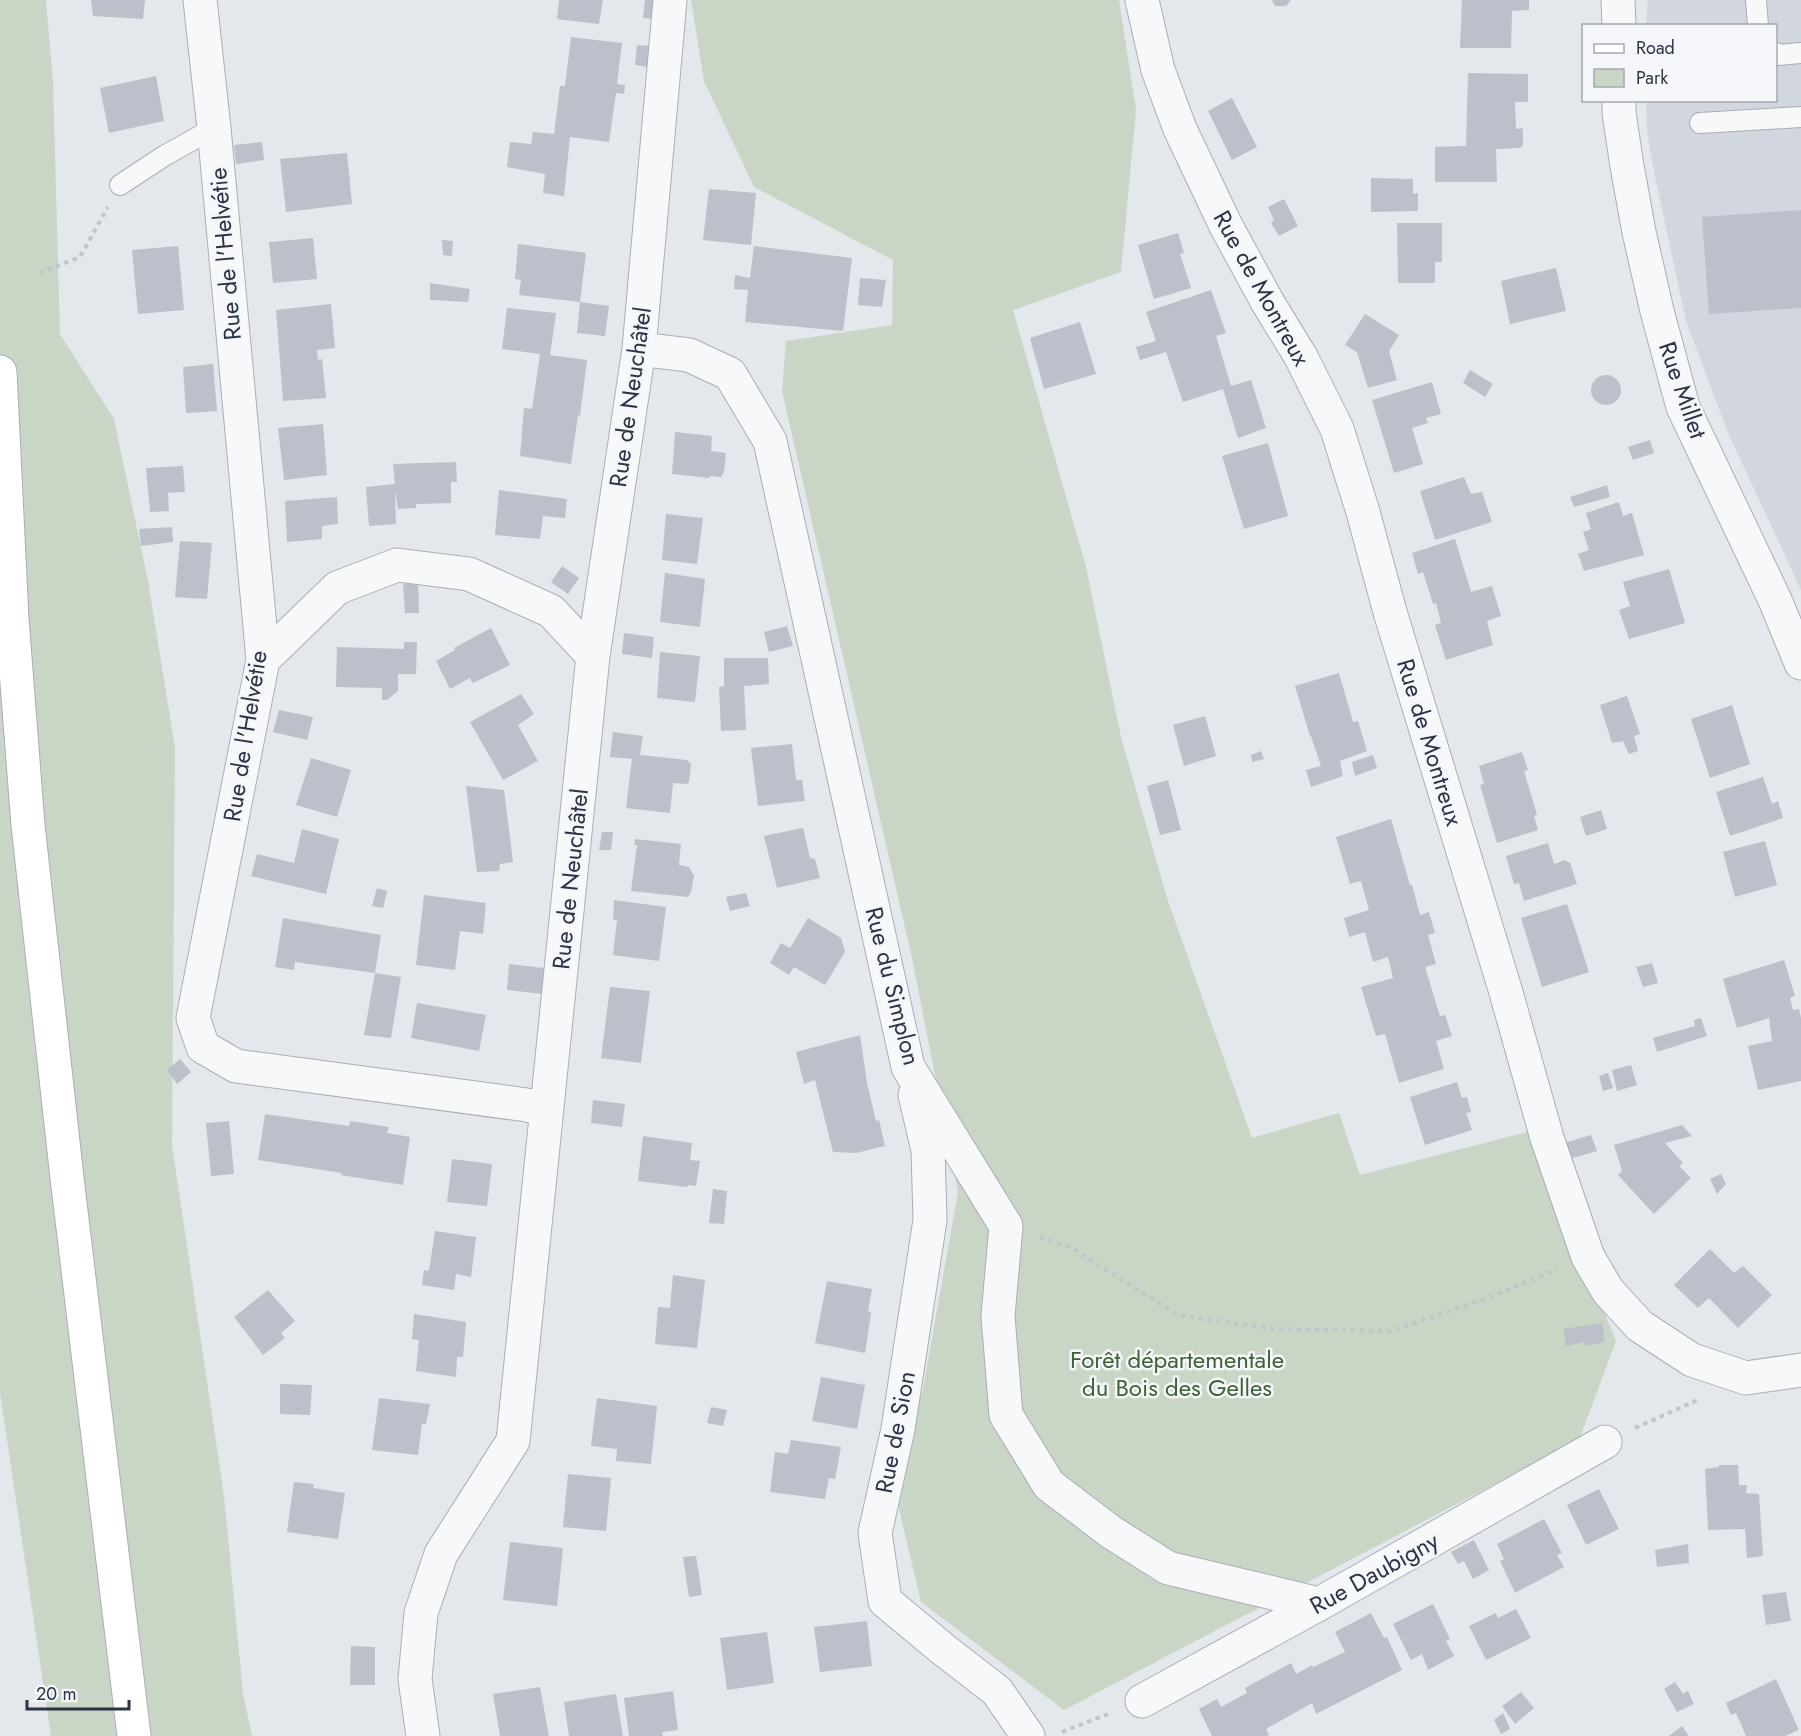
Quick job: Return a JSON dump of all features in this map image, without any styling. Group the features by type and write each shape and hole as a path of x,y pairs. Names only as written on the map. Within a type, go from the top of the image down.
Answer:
{"main road":[{"path":"0,372 12,619 28,825 68,1190 134,1736"}],"street":[{"name":"Rue de l'Helvétie","path":"200,0 263,660 193,1018 203,1047 236,1066 546,1110"},
{"name":"Rue de Neuchâtel","path":"423,1736 415,1679 421,1613 441,1554 513,1442 593,656 639,349 670,0"},
{"name":"Rue de Montreux","path":"1142,0 1158,69 1180,129 1226,226 1268,303 1301,357 1337,429 1390,612 1511,1008 1547,1138 1588,1257 1608,1291 1640,1326 1692,1360 1746,1378 1801,1370"},
{"path":"1618,0 1618,24"},
{"name":"Rue Millet","path":"1619,102 1627,166 1642,243 1657,311 1683,407 1775,600 1801,663"},
{"name":"Rue du Simplon","path":"639,349 689,355 730,374 770,441 908,1067 1006,1226"},
{"path":"263,660 337,588 397,565 470,574 551,611 593,656"},
{"name":"Rue de Sion","path":"908,1067 928,1150 930,1220 898,1430 875,1533 885,1601 998,1691 1028,1736"},
{"path":"1006,1226 998,1316 1005,1415 1049,1485 1111,1532 1168,1568 1319,1604"},
{"name":"Rue Daubigny","path":"1142,1701 1605,1442"}],"lane":[{"path":"1756,0 1758,24"},
{"path":"1777,54 1801,53"},
{"path":"1700,123 1801,117"},
{"path":"120,185 164,156 214,128"}],"path":[{"path":"39,273 80,257 120,185"},
{"path":"1006,1226 1070,1247 1178,1316 1274,1329 1391,1331 1488,1298 1558,1268"},
{"path":"1605,1442 1746,1378"},
{"path":"1052,1736 1142,1701"}],"shaded area":[{"path":"1648,0 1801,0 1801,590 1728,433 1686,321 1647,131 1646,102 1777,102 1777,24 1646,24"}],"green space":[{"path":"0,0 46,0 53,82 60,334 114,419 148,581 175,748 172,1145 224,1496 243,1693 252,1736 51,1736 0,1393"},
{"name":"Forêt départementale du Bois des Gelles","path":"691,0 1119,0 1136,110 1121,272 1013,310 1086,567 1121,737 1167,898 1252,1138 1339,1113 1360,1175 1531,1131 1616,1341 1579,1440 1064,1710 921,1602 895,1492 923,1389 958,1192 912,958 782,391 786,341 892,325 893,260 754,187 704,81"}],"building":[{"path":"91,0 145,0 143,19 93,16"},
{"path":"559,0 603,0 599,24 557,19"},
{"path":"645,0 655,0 653,19 643,18"},
{"path":"1272,0 1291,0 1286,6 1275,6"},
{"path":"1462,0 1529,0 1529,10 1512,11 1511,48 1460,48"},
{"path":"571,37 622,43 617,84 625,85 624,94 616,93 609,142 570,137 564,196 543,193 545,174 507,167 510,142 531,144 533,132 554,134 560,86 565,86"},
{"path":"637,45 650,46 648,67 635,65"},
{"path":"1468,73 1528,74 1528,102 1515,102 1516,129 1523,128 1523,145 1520,148 1496,149 1497,182 1435,182 1435,147 1466,146"},
{"path":"156,76 164,121 109,133 100,88"},
{"path":"1232,98 1257,147 1232,160 1208,111"},
{"path":"262,142 264,160 236,164 234,145"},
{"path":"347,153 352,204 286,212 280,159"},
{"path":"1371,178 1413,179 1413,194 1418,193 1418,211 1371,212"},
{"path":"709,189 756,193 751,245 703,240"},
{"path":"1284,199 1298,226 1279,236 1271,223 1274,220 1268,207"},
{"path":"1801,210 1801,308 1709,314 1702,217"},
{"path":"1397,223 1442,223 1442,262 1435,262 1435,283 1398,283"},
{"path":"1178,233 1184,253 1180,254 1191,288 1154,299 1138,245"},
{"path":"313,238 317,279 273,283 269,242"},
{"path":"442,240 453,241 452,256 443,255"},
{"path":"518,244 586,253 580,302 519,295 521,280 515,279"},
{"path":"178,246 184,310 138,314 132,250"},
{"path":"754,246 852,258 843,331 745,322 748,290 734,289 735,275 750,278"},
{"path":"1556,268 1566,311 1510,324 1501,281"},
{"path":"860,278 886,280 882,307 858,305"},
{"path":"430,283 470,289 468,302 430,300"},
{"path":"1211,290 1226,333 1216,336 1231,386 1251,380 1266,428 1238,438 1223,389 1183,402 1166,352 1140,360 1136,347 1156,341 1146,312"},
{"path":"580,302 609,306 605,336 577,333"},
{"path":"331,304 335,348 317,350 318,360 322,359 326,398 283,401 276,310"},
{"path":"507,308 556,313 550,355 587,360 571,464 520,456 524,408 532,409 540,354 502,349"},
{"path":"1365,314 1399,335 1389,351 1397,380 1368,388 1357,352 1345,345"},
{"path":"1080,322 1096,374 1044,389 1030,338"},
{"path":"213,364 217,411 186,413 183,367"},
{"path":"1470,370 1493,384 1485,397 1463,383"},
{"path":"1606,375 1617,379 1621,390 1617,401 1606,405 1595,401 1591,390 1595,379"},
{"path":"1432,382 1441,414 1426,418 1428,423 1412,428 1423,464 1394,473 1372,400"},
{"path":"323,424 327,475 284,480 278,428"},
{"path":"675,432 712,436 711,451 726,453 724,472 721,477 672,474"},
{"path":"1650,440 1654,453 1633,460 1628,447"},
{"path":"1268,443 1288,516 1244,529 1222,456"},
{"path":"456,462 457,482 451,482 451,503 416,504 416,508 398,509 395,490 396,524 369,526 366,487 395,484 393,464"},
{"path":"183,466 185,492 168,493 169,511 150,512 146,468"},
{"path":"1464,477 1471,494 1482,492 1492,522 1435,540 1420,491"},
{"path":"1607,485 1610,497 1574,507 1570,497"},
{"path":"499,490 567,499 565,518 543,516 540,539 495,535"},
{"path":"337,497 338,524 322,526 322,539 287,542 285,501"},
{"path":"1619,502 1623,516 1632,513 1644,555 1584,571 1578,554 1589,550 1583,532 1591,529 1586,513"},
{"path":"666,514 703,518 697,564 662,560"},
{"path":"172,527 173,542 141,546 139,529"},
{"path":"1455,539 1471,592 1492,586 1501,616 1487,621 1493,645 1446,660 1435,625 1441,623 1436,603 1433,604 1423,572 1418,574 1412,553"},
{"path":"180,541 212,543 207,599 175,597"},
{"path":"562,566 579,578 568,594 551,582"},
{"path":"1669,569 1685,623 1629,639 1619,610 1630,606 1623,582"},
{"path":"665,573 705,579 700,627 660,622"},
{"path":"418,582 419,613 405,613 403,584"},
{"path":"787,626 793,646 769,652 764,632"},
{"path":"491,628 510,665 473,683 470,678 450,689 436,661 455,650 454,648"},
{"path":"624,633 654,637 652,658 622,654"},
{"path":"404,642 417,642 416,674 398,674 398,691 387,700 382,700 382,688 336,687 337,647 404,649"},
{"path":"660,652 700,656 695,702 657,698"},
{"path":"724,658 768,658 769,684 744,686 746,730 721,731 719,687 724,686"},
{"path":"1339,673 1353,722 1358,721 1367,751 1340,761 1343,776 1311,787 1306,770 1321,766 1295,686"},
{"path":"521,694 534,714 518,725 538,761 503,780 470,722"},
{"path":"1627,696 1640,734 1634,736 1638,751 1629,754 1623,741 1612,743 1600,705"},
{"path":"1732,705 1750,764 1710,778 1691,719"},
{"path":"279,710 313,717 307,740 273,732"},
{"path":"1205,716 1216,756 1184,766 1173,725"},
{"path":"613,732 643,736 640,755 687,760 691,764 689,782 687,784 673,783 670,813 626,808 632,759 610,757"},
{"path":"792,744 796,780 802,780 805,801 758,806 751,748"},
{"path":"1261,751 1264,759 1252,762 1251,755"},
{"path":"1522,752 1528,770 1524,771 1537,815 1534,816 1538,830 1497,843 1480,785 1484,784 1479,766"},
{"path":"1373,755 1377,768 1355,776 1352,762"},
{"path":"311,758 351,770 337,817 296,805"},
{"path":"1763,777 1772,804 1778,801 1783,818 1730,836 1716,792"},
{"path":"1168,780 1181,830 1160,835 1147,786"},
{"path":"466,786 504,790 513,862 500,864 499,871 477,872"},
{"path":"1601,810 1607,829 1586,836 1580,817"},
{"path":"1391,819 1420,915 1429,912 1435,933 1428,935 1436,964 1425,967 1440,1016 1445,1015 1452,1036 1436,1041 1444,1069 1399,1083 1385,1034 1376,1036 1361,987 1393,978 1388,957 1373,962 1365,932 1349,937 1344,918 1369,910 1361,881 1350,884 1336,837"},
{"path":"803,828 810,858 815,859 820,878 777,888 764,836"},
{"path":"302,829 339,839 326,894 251,876 257,854 294,863"},
{"path":"602,832 613,832 611,850 599,850"},
{"path":"635,839 681,844 679,865 689,867 694,876 688,897 631,891 637,845 634,845"},
{"path":"1765,841 1777,885 1735,897 1723,852"},
{"path":"1548,843 1554,864 1565,860 1570,863 1577,884 1524,901 1519,883 1514,884 1506,856"},
{"path":"377,888 387,891 383,908 372,906"},
{"path":"746,893 750,906 730,911 726,897"},
{"path":"424,895 486,903 483,934 460,931 455,970 416,965"},
{"path":"614,900 666,907 659,961 613,955 617,920 613,920"},
{"path":"1567,904 1589,972 1542,987 1521,918"},
{"path":"283,918 381,935 375,973 295,962 294,970 275,967"},
{"path":"808,918 841,938 845,952 825,985 794,967 789,975 770,963 781,943 790,948"},
{"path":"1784,960 1795,996 1790,998 1793,1010 1799,1009 1801,1018 1801,1081 1758,1090 1748,1046 1772,1041 1769,1018 1737,1028 1723,979"},
{"path":"1652,963 1658,983 1643,987 1636,967"},
{"path":"509,964 544,968 542,994 507,990"},
{"path":"375,973 401,977 391,1038 364,1035"},
{"path":"610,987 650,991 641,1063 601,1058"},
{"path":"417,1003 486,1015 479,1051 411,1038"},
{"path":"1701,1018 1707,1036 1657,1052 1653,1038 1695,1026 1694,1020"},
{"path":"860,1035 867,1083 885,1146 856,1153 833,1152 815,1080 804,1084 796,1052"},
{"path":"180,1059 191,1072 177,1084 167,1070"},
{"path":"1631,1065 1637,1085 1617,1091 1612,1070"},
{"path":"1608,1073 1613,1088 1603,1091 1599,1076"},
{"path":"1457,1082 1462,1098 1467,1097 1471,1112 1466,1113 1472,1130 1425,1145 1410,1097"},
{"path":"593,1100 625,1104 622,1127 591,1123"},
{"path":"265,1114 349,1126 350,1121 389,1127 387,1133 410,1137 403,1185 258,1160"},
{"path":"229,1121 234,1174 211,1176 206,1123"},
{"path":"1682,1125 1692,1136 1665,1143 1683,1163 1679,1166 1691,1178 1654,1214 1618,1175 1622,1171 1614,1145"},
{"path":"1591,1135 1597,1151 1569,1159 1564,1143"},
{"path":"643,1136 692,1143 690,1160 700,1161 696,1186 638,1181"},
{"path":"452,1159 492,1164 487,1206 447,1202"},
{"path":"1721,1174 1726,1184 1717,1194 1710,1179"},
{"path":"713,1189 727,1191 724,1224 709,1223"},
{"path":"435,1231 476,1237 471,1277 456,1274 454,1290 422,1285 424,1270 429,1271"},
{"path":"1710,1249 1734,1273 1743,1266 1772,1295 1738,1328 1709,1298 1698,1308 1674,1285"},
{"path":"673,1275 705,1280 697,1348 655,1344 658,1307 670,1308"},
{"path":"827,1281 872,1289 865,1353 815,1343"},
{"path":"268,1290 295,1321 281,1333 285,1338 263,1355 234,1317"},
{"path":"414,1314 466,1322 463,1357 457,1357 456,1377 416,1371 419,1340 412,1339"},
{"path":"1602,1323 1605,1342 1585,1346 1584,1342 1566,1346 1563,1329"},
{"path":"821,1377 865,1385 857,1429 812,1421"},
{"path":"280,1384 312,1385 310,1415 280,1414"},
{"path":"379,1398 430,1404 426,1424 422,1424 418,1455 372,1450"},
{"path":"597,1398 657,1406 651,1464 616,1461 617,1449 591,1446"},
{"path":"711,1407 727,1410 723,1426 707,1423"},
{"path":"791,1440 841,1447 835,1479 829,1478 825,1499 770,1492 775,1452 788,1454"},
{"path":"1719,1465 1738,1465 1739,1485 1747,1485 1746,1493 1759,1494 1763,1556 1747,1558 1745,1529 1708,1530 1705,1469 1719,1467"},
{"path":"568,1474 611,1478 606,1531 563,1527"},
{"path":"294,1482 314,1484 313,1488 345,1493 338,1539 287,1532"},
{"path":"1599,1489 1619,1529 1586,1545 1567,1505"},
{"path":"1544,1519 1562,1553 1557,1555 1564,1567 1515,1593 1500,1561 1504,1559 1497,1544"},
{"path":"1474,1540 1489,1570 1473,1579 1464,1561 1458,1564 1451,1552"},
{"path":"510,1542 563,1548 557,1606 503,1600"},
{"path":"1688,1544 1689,1563 1657,1567 1655,1550"},
{"path":"696,1556 702,1595 689,1597 683,1557"},
{"path":"1786,1592 1791,1621 1766,1625 1762,1595"},
{"path":"1433,1604 1450,1639 1446,1641 1454,1656 1428,1670 1422,1654 1411,1660 1393,1624"},
{"path":"1516,1609 1531,1638 1486,1660 1469,1626 1496,1613 1498,1618"},
{"path":"1371,1613 1384,1638 1387,1637 1402,1670 1316,1714 1312,1703 1266,1729 1269,1735 1212,1736 1199,1709 1217,1699 1221,1707 1247,1693 1245,1688 1291,1663 1296,1674 1345,1652 1335,1632"},
{"path":"867,1621 872,1666 820,1672 814,1627"},
{"path":"767,1632 774,1683 727,1690 720,1638"},
{"path":"351,1646 375,1647 375,1685 350,1685"},
{"path":"1776,1679 1799,1730 1785,1736 1746,1736 1736,1713 1731,1715 1726,1703"},
{"path":"1675,1682 1683,1694 1688,1691 1694,1704 1677,1712 1664,1689"},
{"path":"540,1687 549,1736 500,1736 493,1694"},
{"path":"673,1691 678,1730 662,1732 663,1736 629,1736 624,1698"},
{"path":"1521,1692 1534,1708 1515,1724 1502,1706"},
{"path":"616,1694 623,1736 569,1736 564,1702"},
{"path":"1503,1713 1510,1729 1501,1734 1494,1720"},
{"path":"1682,1726 1689,1736 1669,1736"}]}
